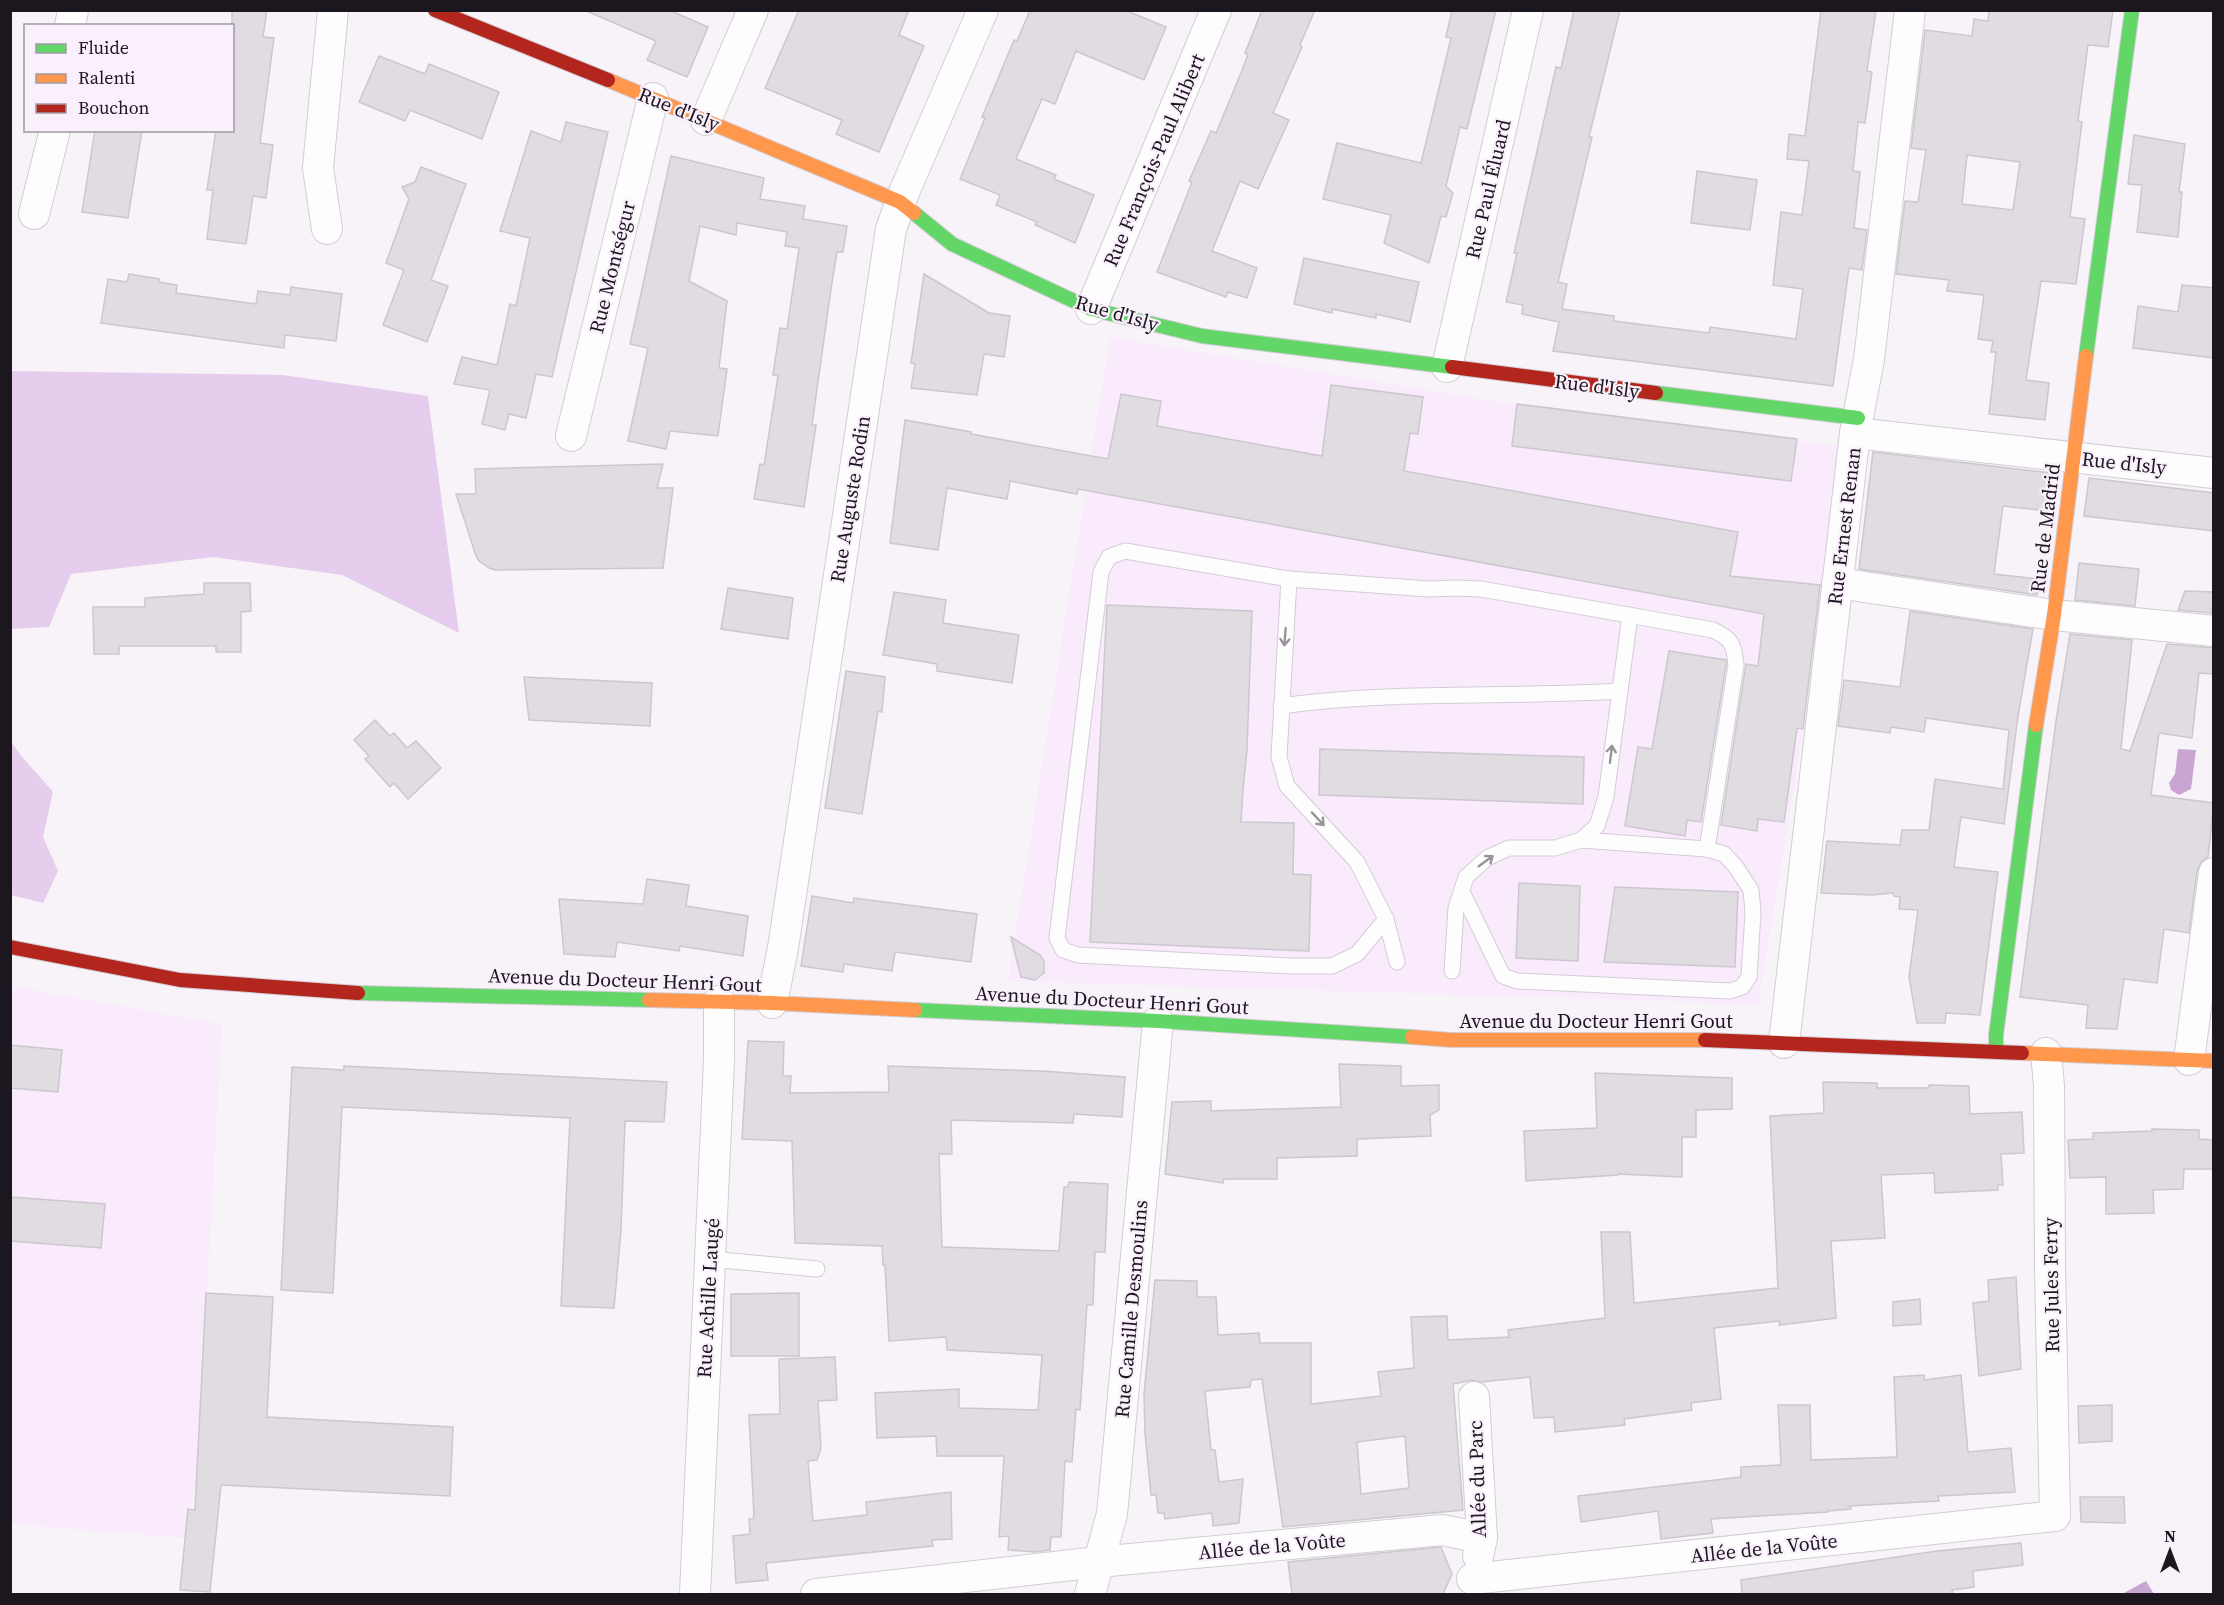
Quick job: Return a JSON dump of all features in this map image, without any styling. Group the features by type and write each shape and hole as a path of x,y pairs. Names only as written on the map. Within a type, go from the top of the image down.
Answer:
{"street":[{"path":"327,229 318,168 333,10"},
{"name":"Rue d'Isly","path":"435,10 653,98 900,202 952,243 1091,309 1202,336 1447,367 2072,458 2214,473"},
{"path":"706,120 753,10"},
{"name":"Rue Auguste Rodin","path":"772,1003 783,948 891,229 900,202 983,10"},
{"name":"Rue François-Paul Alibert","path":"1091,309 1216,10"},
{"name":"Rue Paul Éluard","path":"1447,367 1528,10"},
{"name":"Rue Ernest Renan","path":"1784,1043 1837,583 1857,426 1870,347 1910,10"},
{"name":"Rue de Madrid","path":"1996,1051 2037,718 2054,615 2072,458 2132,10"},
{"name":"Rue Montségur","path":"572,436 653,98"},
{"path":"34,214 54,132"},
{"path":"1837,583 2054,615 2214,631"},
{"path":"2201,1060 2214,873"},
{"name":"Avenue du Docteur Henri Gout","path":"10,948 180,980 339,993 772,1003 1158,1021 1451,1040 1670,1039 2201,1060"},
{"name":"Rue Achille Laugé","path":"695,1594 719,1060 718,1001"},
{"name":"Rue Camille Desmoulins","path":"1090,1594 1112,1514 1158,1021"},
{"name":"Rue Jules Ferry","path":"2046,1053 2049,1086 2055,1516"},
{"name":"Allée du Parc","path":"1469,1587 1482,1538 1474,1397"},
{"name":"Allée de la Voûte","path":"1469,1587 2055,1516"},
{"name":"Allée de la Voûte","path":"816,1594 1098,1562 1442,1530 1482,1538"}],"lane":[{"path":"1386,920 1357,954 1332,966 1078,955 1063,950 1057,938 1101,572 1109,557 1125,551 1289,579 1429,589 1481,589 1713,630 1727,636 1735,648 1736,665 1707,849"},
{"path":"1289,579 1279,757 1287,786 1357,862 1386,920 1397,962"},
{"path":"1581,840 1597,826 1606,797 1630,615"},
{"path":"1281,705 1390,696 1550,695 1620,691"},
{"path":"1452,971 1456,908 1466,877 1486,858 1509,848 1555,848 1581,840 1707,849 1724,854 1736,867 1751,890 1753,913 1749,977 1742,987 1730,991 1517,981 1503,976 1462,892"},
{"path":"710,1259 816,1269"}],"shaded area":[{"path":"1110,337 1495,401 1838,446 1832,556 1758,1004 1008,981"},
{"path":"11,371 283,375 428,396 459,633 342,575 214,557 71,574 49,627 11,629"},
{"path":"10,738 53,792 43,837 58,871 43,903 11,895"},
{"path":"2178,749 2196,750 2191,789 2179,795 2171,790 2169,783 2175,774"},
{"path":"10,986 222,1024 196,1484 188,1509 185,1538 11,1524"},
{"path":"2146,1581 2154,1594 2122,1594"}],"building":[{"path":"232,10 267,10 263,37 274,38 260,143 273,145 266,198 253,196 246,244 207,239 213,190 207,190 216,132 234,132 234,24 232,24"},
{"path":"584,10 669,10 708,27 687,77 647,60 656,41"},
{"path":"799,10 909,10 899,35 924,46 879,152 836,134 842,120 765,88"},
{"path":"1030,10 1125,10 1166,27 1144,80 1076,51 1055,104 1042,99 1016,159 1056,175 1054,179 1094,195 1075,243 1035,225 1037,222 996,205 1000,195 960,179 985,118 982,117 1014,40 1017,41"},
{"path":"1262,10 1315,10 1300,45 1302,47 1273,113 1289,120 1258,189 1240,181 1212,251 1257,268 1247,298 1228,292 1226,297 1157,272 1192,182 1189,181 1211,131 1216,133 1241,73 1248,54 1245,53"},
{"path":"1452,10 1496,10 1467,129 1460,127 1446,186 1453,193 1446,217 1441,216 1429,263 1384,243 1391,215 1323,199 1337,143 1421,163 1451,38 1446,37"},
{"path":"1574,10 1620,10 1589,137 1592,137 1558,282 1567,284 1562,309 1614,316 1614,321 1709,333 1710,327 1796,339 1803,289 1773,285 1781,212 1802,215 1809,161 1787,159 1789,134 1805,136 1821,10 1876,10 1867,71 1872,72 1865,123 1858,122 1853,171 1860,172 1854,228 1867,230 1862,270 1849,268 1833,386 1553,351 1559,322 1522,314 1523,305 1506,302 1517,253 1514,253 1556,67 1561,68"},
{"path":"1989,10 2113,10 2108,47 2088,45 2078,121 2082,122 2070,217 2085,219 2076,284 2041,281 2026,380 2049,383 2045,420 1989,414 1996,352 1991,352 1993,341 1978,339 1984,295 1947,291 1949,280 1896,274 1905,201 1918,202 1926,150 1911,148 1925,30 1972,36 1974,19 1988,21","holes":["1967,155 2020,162 2013,210 1962,204"]},
{"path":"379,56 425,74 429,64 499,92 482,139 410,110 405,121 359,102"},
{"path":"566,122 608,132 552,377 536,374 526,418 509,414 505,430 482,424 490,390 454,384 462,357 497,365 510,304 516,306 530,238 500,231 531,131 561,142"},
{"path":"95,132 142,132 128,218 82,212"},
{"path":"2134,135 2185,144 2179,192 2182,192 2178,237 2137,232 2142,185 2128,184"},
{"path":"671,156 764,178 760,199 805,206 803,219 847,226 843,252 837,252 831,289 812,425 816,425 804,507 754,499 760,464 764,465 778,376 773,375 780,328 787,329 799,248 785,246 787,232 737,223 736,235 700,226 689,281 727,301 719,368 727,369 718,436 670,431 666,449 628,441 648,348 630,344"},
{"path":"421,167 466,184 431,280 448,286 427,342 383,325 404,270 386,263 409,199 402,187 415,182"},
{"path":"1697,171 1757,180 1750,230 1691,223"},
{"path":"1304,258 1419,282 1410,322 1376,314 1376,318 1332,309 1332,313 1294,304"},
{"path":"129,274 159,279 159,282 177,285 176,293 256,304 258,291 290,295 291,287 342,294 336,341 285,335 284,348 101,323 108,279 127,282"},
{"path":"924,274 989,313 1010,316 1004,357 984,354 977,395 911,388 915,364 911,363"},
{"path":"2182,285 2214,288 2214,358 2133,348 2138,306 2178,312"},
{"path":"1331,385 1423,397 1418,434 1410,433 1404,471 1738,532 1730,576 1820,585 1803,729 1797,728 1784,822 1758,819 1757,831 1721,825 1746,664 1758,666 1764,614 1078,489 1077,494 1010,481 1007,499 947,488 938,550 890,543 905,420 1108,459 1121,394 1161,401 1157,426 1322,456"},
{"path":"1517,404 1797,439 1791,481 1512,446"},
{"path":"1873,452 2051,473 2047,511 2003,506 1994,574 2039,579 2037,595 1859,569"},
{"path":"663,464 657,488 673,488 663,568 495,570 489,568 476,556 456,494 476,494 475,469"},
{"path":"2089,478 2214,493 2214,531 2084,516"},
{"path":"2079,563 2139,569 2135,606 2075,600"},
{"path":"204,583 250,583 251,611 241,612 241,652 216,652 216,646 119,646 119,654 94,654 93,607 145,607 145,598 204,594"},
{"path":"728,588 793,598 788,639 721,629"},
{"path":"2185,591 2214,592 2212,613 2178,610"},
{"path":"894,592 946,600 943,623 1019,635 1012,683 937,671 937,664 883,655"},
{"path":"1107,605 1252,611 1247,749 1241,822 1294,823 1293,874 1311,875 1309,951 1090,942"},
{"path":"1910,611 2033,629 2018,716 2004,824 1961,817 1954,867 1998,872 1980,1015 1946,1013 1945,1023 1917,1023 1909,977 1918,910 1899,909 1900,897 1894,896 1893,893 1872,895 1821,893 1827,841 1900,845 1902,830 1929,830 1935,779 2003,789 2009,730 1926,718 1924,732 1891,727 1890,733 1838,726 1844,680 1900,687"},
{"path":"2070,634 2132,640 2121,749 2130,751 2167,644 2214,648 2214,674 2199,673 2192,738 2159,733 2151,795 2214,803 2208,857 2201,862 2197,871 2189,933 2164,929 2157,983 2124,979 2117,1029 2086,1028 2088,1005 2020,997 2056,721"},
{"path":"1669,651 1726,660 1701,822 1687,820 1685,836 1625,826 1638,747 1652,749"},
{"path":"846,671 885,677 882,712 878,711 862,814 825,808"},
{"path":"524,677 652,683 650,726 529,720"},
{"path":"375,720 390,736 394,733 407,748 416,741 441,768 408,799 394,783 390,787 365,759 369,756 354,740"},
{"path":"1320,749 1584,757 1583,804 1319,795"},
{"path":"647,879 689,885 686,906 748,916 743,956 680,946 679,951 617,942 615,957 564,954 559,899 643,904"},
{"path":"1519,883 1580,886 1578,961 1516,958"},
{"path":"1615,887 1738,892 1735,967 1604,962"},
{"path":"812,896 853,903 854,898 977,914 971,962 895,952 892,971 844,964 843,972 801,966"},
{"path":"1011,937 1040,955 1044,961 1044,973 1035,980 1021,977"},
{"path":"748,1041 784,1042 783,1076 791,1076 790,1093 889,1092 888,1066 1042,1071 1125,1077 1122,1117 1074,1114 1073,1123 951,1120 952,1154 939,1154 942,1247 1059,1251 1064,1187 1068,1187 1069,1182 1108,1184 1105,1252 1095,1252 1093,1305 1087,1305 1080,1410 1076,1409 1072,1462 1065,1461 1061,1537 1051,1537 1050,1550 1035,1552 1008,1550 1009,1536 999,1537 1004,1456 937,1456 936,1436 877,1438 875,1393 959,1389 959,1408 1038,1410 1042,1355 947,1350 946,1337 889,1341 882,1246 795,1243 792,1141 742,1139"},
{"path":"10,1045 62,1050 58,1092 10,1088"},
{"path":"1339,1064 1401,1066 1401,1086 1439,1085 1439,1110 1430,1115 1431,1136 1357,1139 1357,1156 1277,1158 1277,1179 1224,1179 1223,1183 1165,1174 1172,1102 1211,1101 1211,1111 1341,1107"},
{"path":"344,1066 667,1082 664,1122 625,1121 621,1230 614,1308 561,1306 570,1118 342,1107 333,1293 281,1290 292,1067 344,1070"},
{"path":"1595,1073 1732,1078 1732,1109 1696,1110 1696,1137 1682,1137 1682,1177 1618,1174 1526,1181 1524,1131 1597,1128"},
{"path":"1823,1082 1877,1083 1877,1088 1929,1088 1929,1085 1969,1086 1970,1114 2022,1112 2024,1153 2001,1154 2003,1185 1998,1185 1998,1190 1935,1193 1934,1173 1881,1175 1885,1238 1831,1241 1836,1318 1779,1325 1780,1321 1714,1328 1721,1399 1691,1403 1692,1410 1624,1419 1625,1425 1555,1432 1554,1417 1534,1418 1530,1377 1481,1382 1472,1380 1453,1384 1463,1510 1283,1527 1262,1379 1251,1380 1250,1387 1205,1391 1211,1450 1215,1450 1219,1482 1243,1479 1239,1523 1213,1526 1212,1513 1165,1519 1164,1513 1158,1513 1156,1495 1151,1495 1144,1394 1155,1280 1197,1281 1197,1297 1216,1297 1218,1335 1259,1333 1260,1343 1311,1343 1311,1404 1381,1396 1378,1372 1414,1368 1411,1317 1447,1316 1448,1340 1509,1337 1508,1330 1605,1318 1601,1232 1630,1232 1634,1303 1778,1288 1770,1116 1824,1113","holes":["1405,1436 1409,1488 1361,1494 1357,1442"]},
{"path":"2152,1129 2199,1130 2199,1139 2214,1140 2214,1169 2184,1169 2183,1189 2153,1190 2154,1213 2106,1214 2106,1177 2070,1178 2068,1140 2093,1139 2093,1133 2152,1131"},
{"path":"10,1197 105,1204 101,1248 10,1241"},
{"path":"2016,1277 2021,1369 1979,1376 1973,1303 1989,1301 1988,1280"},
{"path":"206,1293 273,1297 267,1417 453,1427 450,1496 221,1485 210,1592 180,1590 188,1509 195,1510"},
{"path":"799,1293 799,1356 731,1356 731,1294"},
{"path":"1920,1299 1921,1324 1893,1326 1893,1302"},
{"path":"835,1357 837,1400 818,1401 821,1448 817,1460 808,1461 813,1521 867,1515 866,1502 951,1492 952,1539 932,1540 933,1546 766,1563 768,1580 736,1583 733,1536 750,1534 749,1519 754,1518 749,1415 780,1414 779,1359"},
{"path":"1924,1375 1924,1380 1961,1375 1968,1452 2011,1448 2015,1492 1938,1496 1939,1501 1850,1506 1851,1509 1828,1512 1711,1519 1713,1533 1661,1539 1658,1511 1581,1522 1578,1496 1741,1477 1741,1467 1781,1465 1778,1405 1810,1405 1811,1460 1897,1457 1894,1377"},
{"path":"2112,1405 2112,1441 2079,1443 2078,1406"},
{"path":"2080,1497 2124,1497 2125,1523 2081,1522"},
{"path":"2021,1543 2023,1565 1973,1571 1974,1587 1952,1590 1953,1594 1742,1594 1741,1580 1937,1551"},
{"path":"1441,1547 1452,1574 1443,1594 1292,1594 1288,1562"}],"traffic: fast":[{"path":"2086,356 2132,10"},
{"path":"914,213 952,244 1091,309 1202,336 1452,367"},
{"path":"1656,393 1858,418"},
{"path":"1996,1051 1996,1035 2036,725"},
{"path":"358,993 649,1000"},
{"path":"915,1010 1158,1021 1412,1037"}],"traffic: slow":[{"path":"608,80 900,202 914,213"},
{"path":"2036,725 2054,615 2086,356"},
{"path":"649,1000 915,1010"},
{"path":"1412,1037 1451,1040 1705,1040"},
{"path":"2022,1053 2214,1061"}],"traffic: jam":[{"path":"435,10 608,80"},
{"path":"1452,367 1656,393"},
{"path":"10,947 180,980 358,993"},
{"path":"1705,1040 2022,1053"}]}
